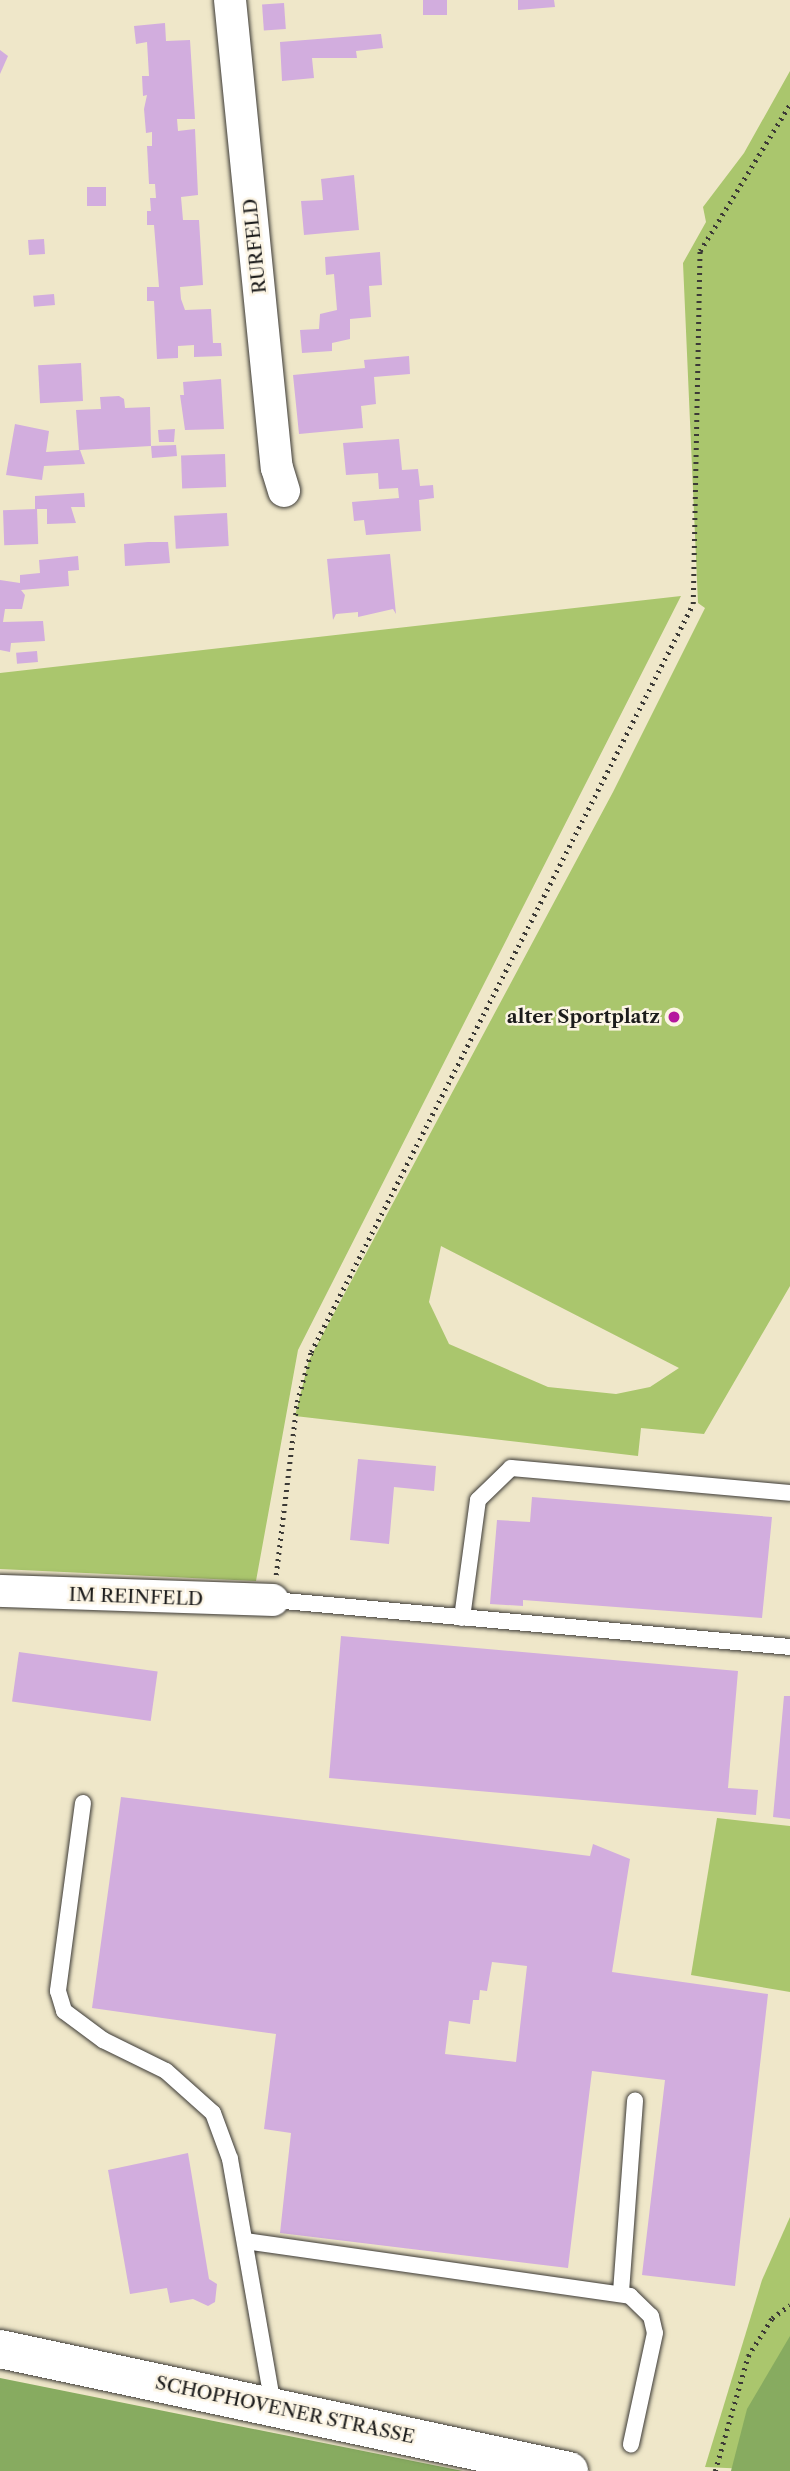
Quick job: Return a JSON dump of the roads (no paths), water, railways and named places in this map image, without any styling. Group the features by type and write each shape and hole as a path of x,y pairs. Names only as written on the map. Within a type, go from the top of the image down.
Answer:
{"street":[{"name":"RURFELD","path":"230,0 277,468 284,491"},
{"name":"IM REINFELD","path":"0,1591 273,1600"},
{"name":"SCHOPHOVENER STRASSE","path":"0,2349 569,2471"}],"lane":[{"path":"462,1618 478,1500 511,1468 790,1493"},
{"path":"273,1600 790,1647"},
{"path":"83,1804 58,1991 64,2011 103,2040 166,2071 213,2113 230,2159 274,2408"},
{"path":"621,2292 635,2101"},
{"path":"244,2241 621,2292 641,2303 655,2333 631,2444"}],"place":[{"name":"alter Sportplatz","path":"674,1017"}]}
